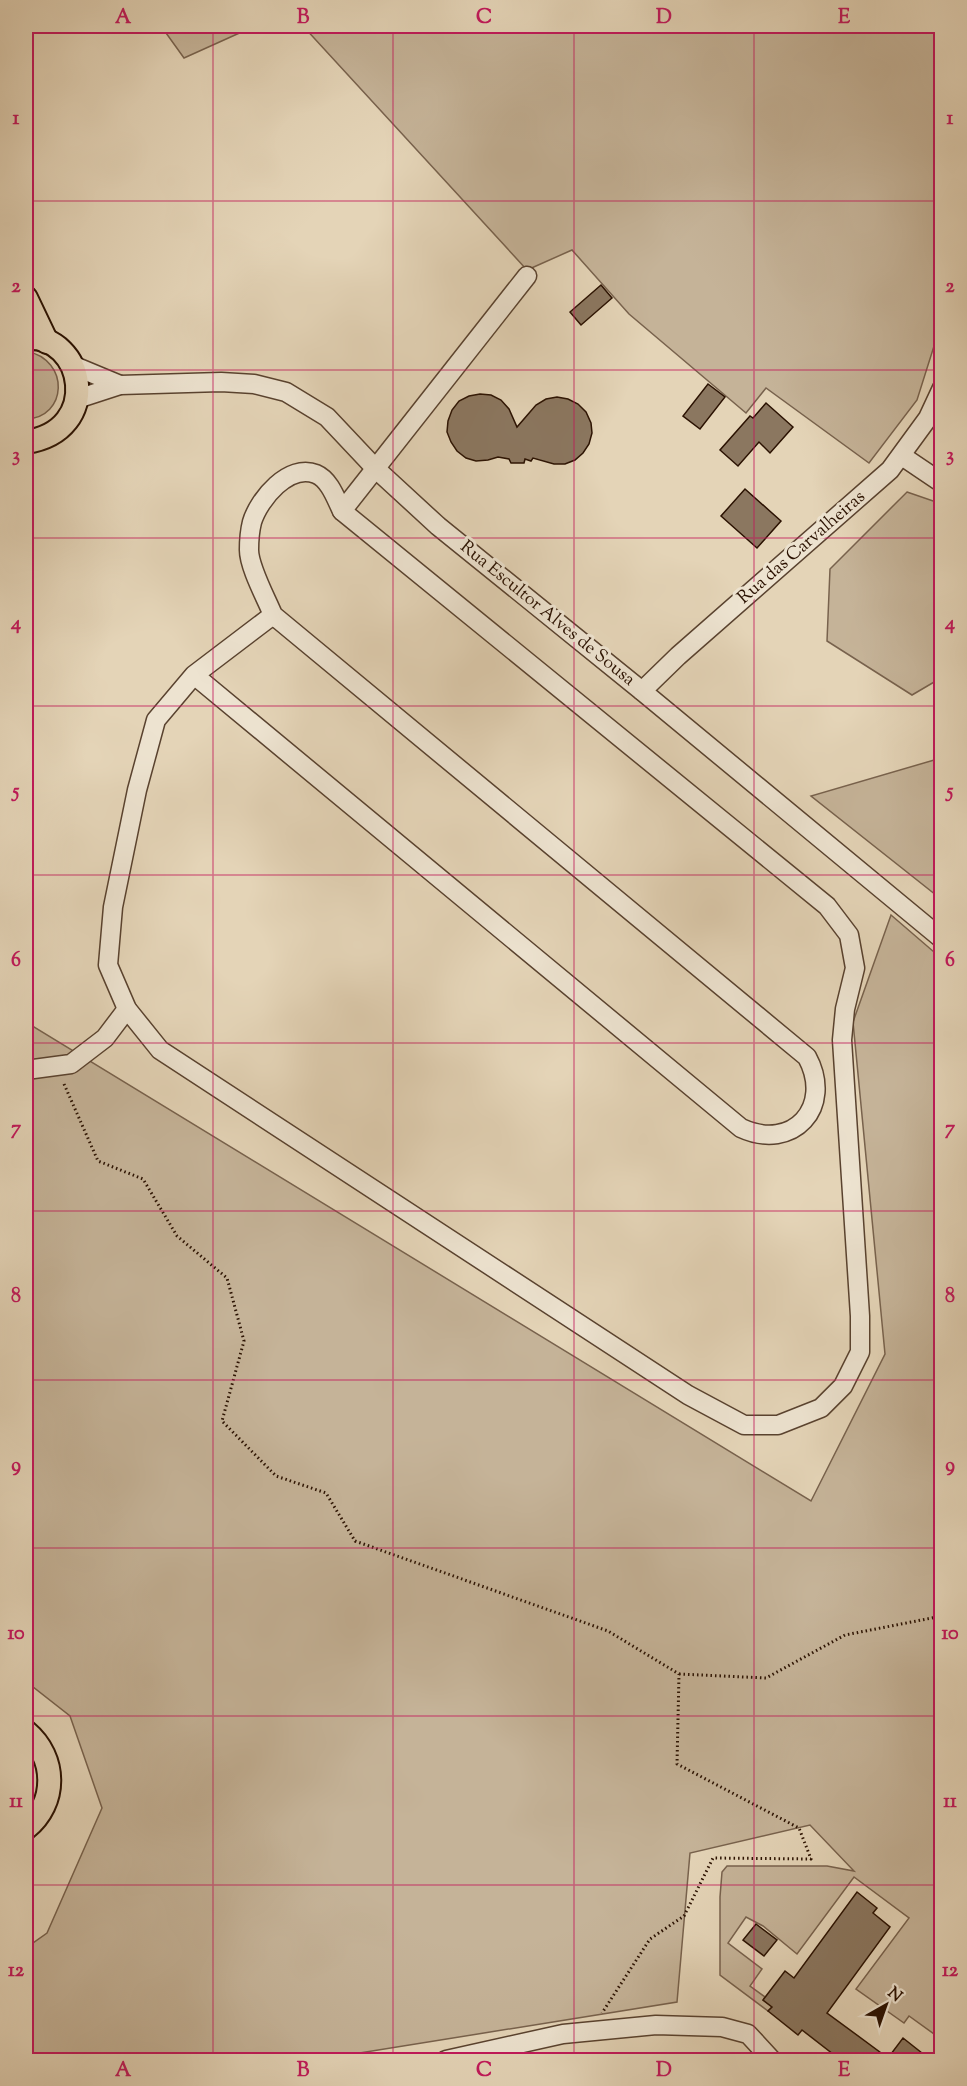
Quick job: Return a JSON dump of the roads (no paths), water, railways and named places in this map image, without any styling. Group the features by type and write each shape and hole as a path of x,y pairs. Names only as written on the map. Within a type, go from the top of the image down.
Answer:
{"main road":[{"path":"26,298 36,340 61,351 72,365 77,382 76,399 71,414 62,426 49,436 26,442"},
{"path":"26,1732 41,1748 48,1766 50,1785 45,1804 35,1821 26,1828"}],"street":[{"path":"342,511 527,276"},
{"name":"Rua Escultor Alves de Sousa","path":"72,365 120,386"},
{"name":"Rua Escultor Alves de Sousa","path":"76,399 120,386 221,381 254,384 286,392 327,417 376,469 438,526 942,939"},
{"name":"Rua das Carvalheiras","path":"642,691 678,656 890,470 928,418 942,388"},
{"path":"902,456 942,483"},
{"path":"194,675 741,1128 753,1133 766,1135 782,1133 796,1127 806,1118 815,1101 817,1083 814,1069 807,1057 798,1047 273,615 258,582 249,552 252,522 265,498 285,477 297,473 316,474 330,486 342,511 827,906 849,935 855,968 845,1009 842,1040 860,1316 860,1352 843,1386 821,1408 778,1425 744,1425 678,1389 160,1050 127,1009 108,965 113,907 137,790 156,720 194,675 273,615"},
{"path":"26,1070 71,1064 105,1038 127,1009"},
{"path":"446,2061 563,2034 656,2025 722,2027 748,2034 772,2061"}]}
